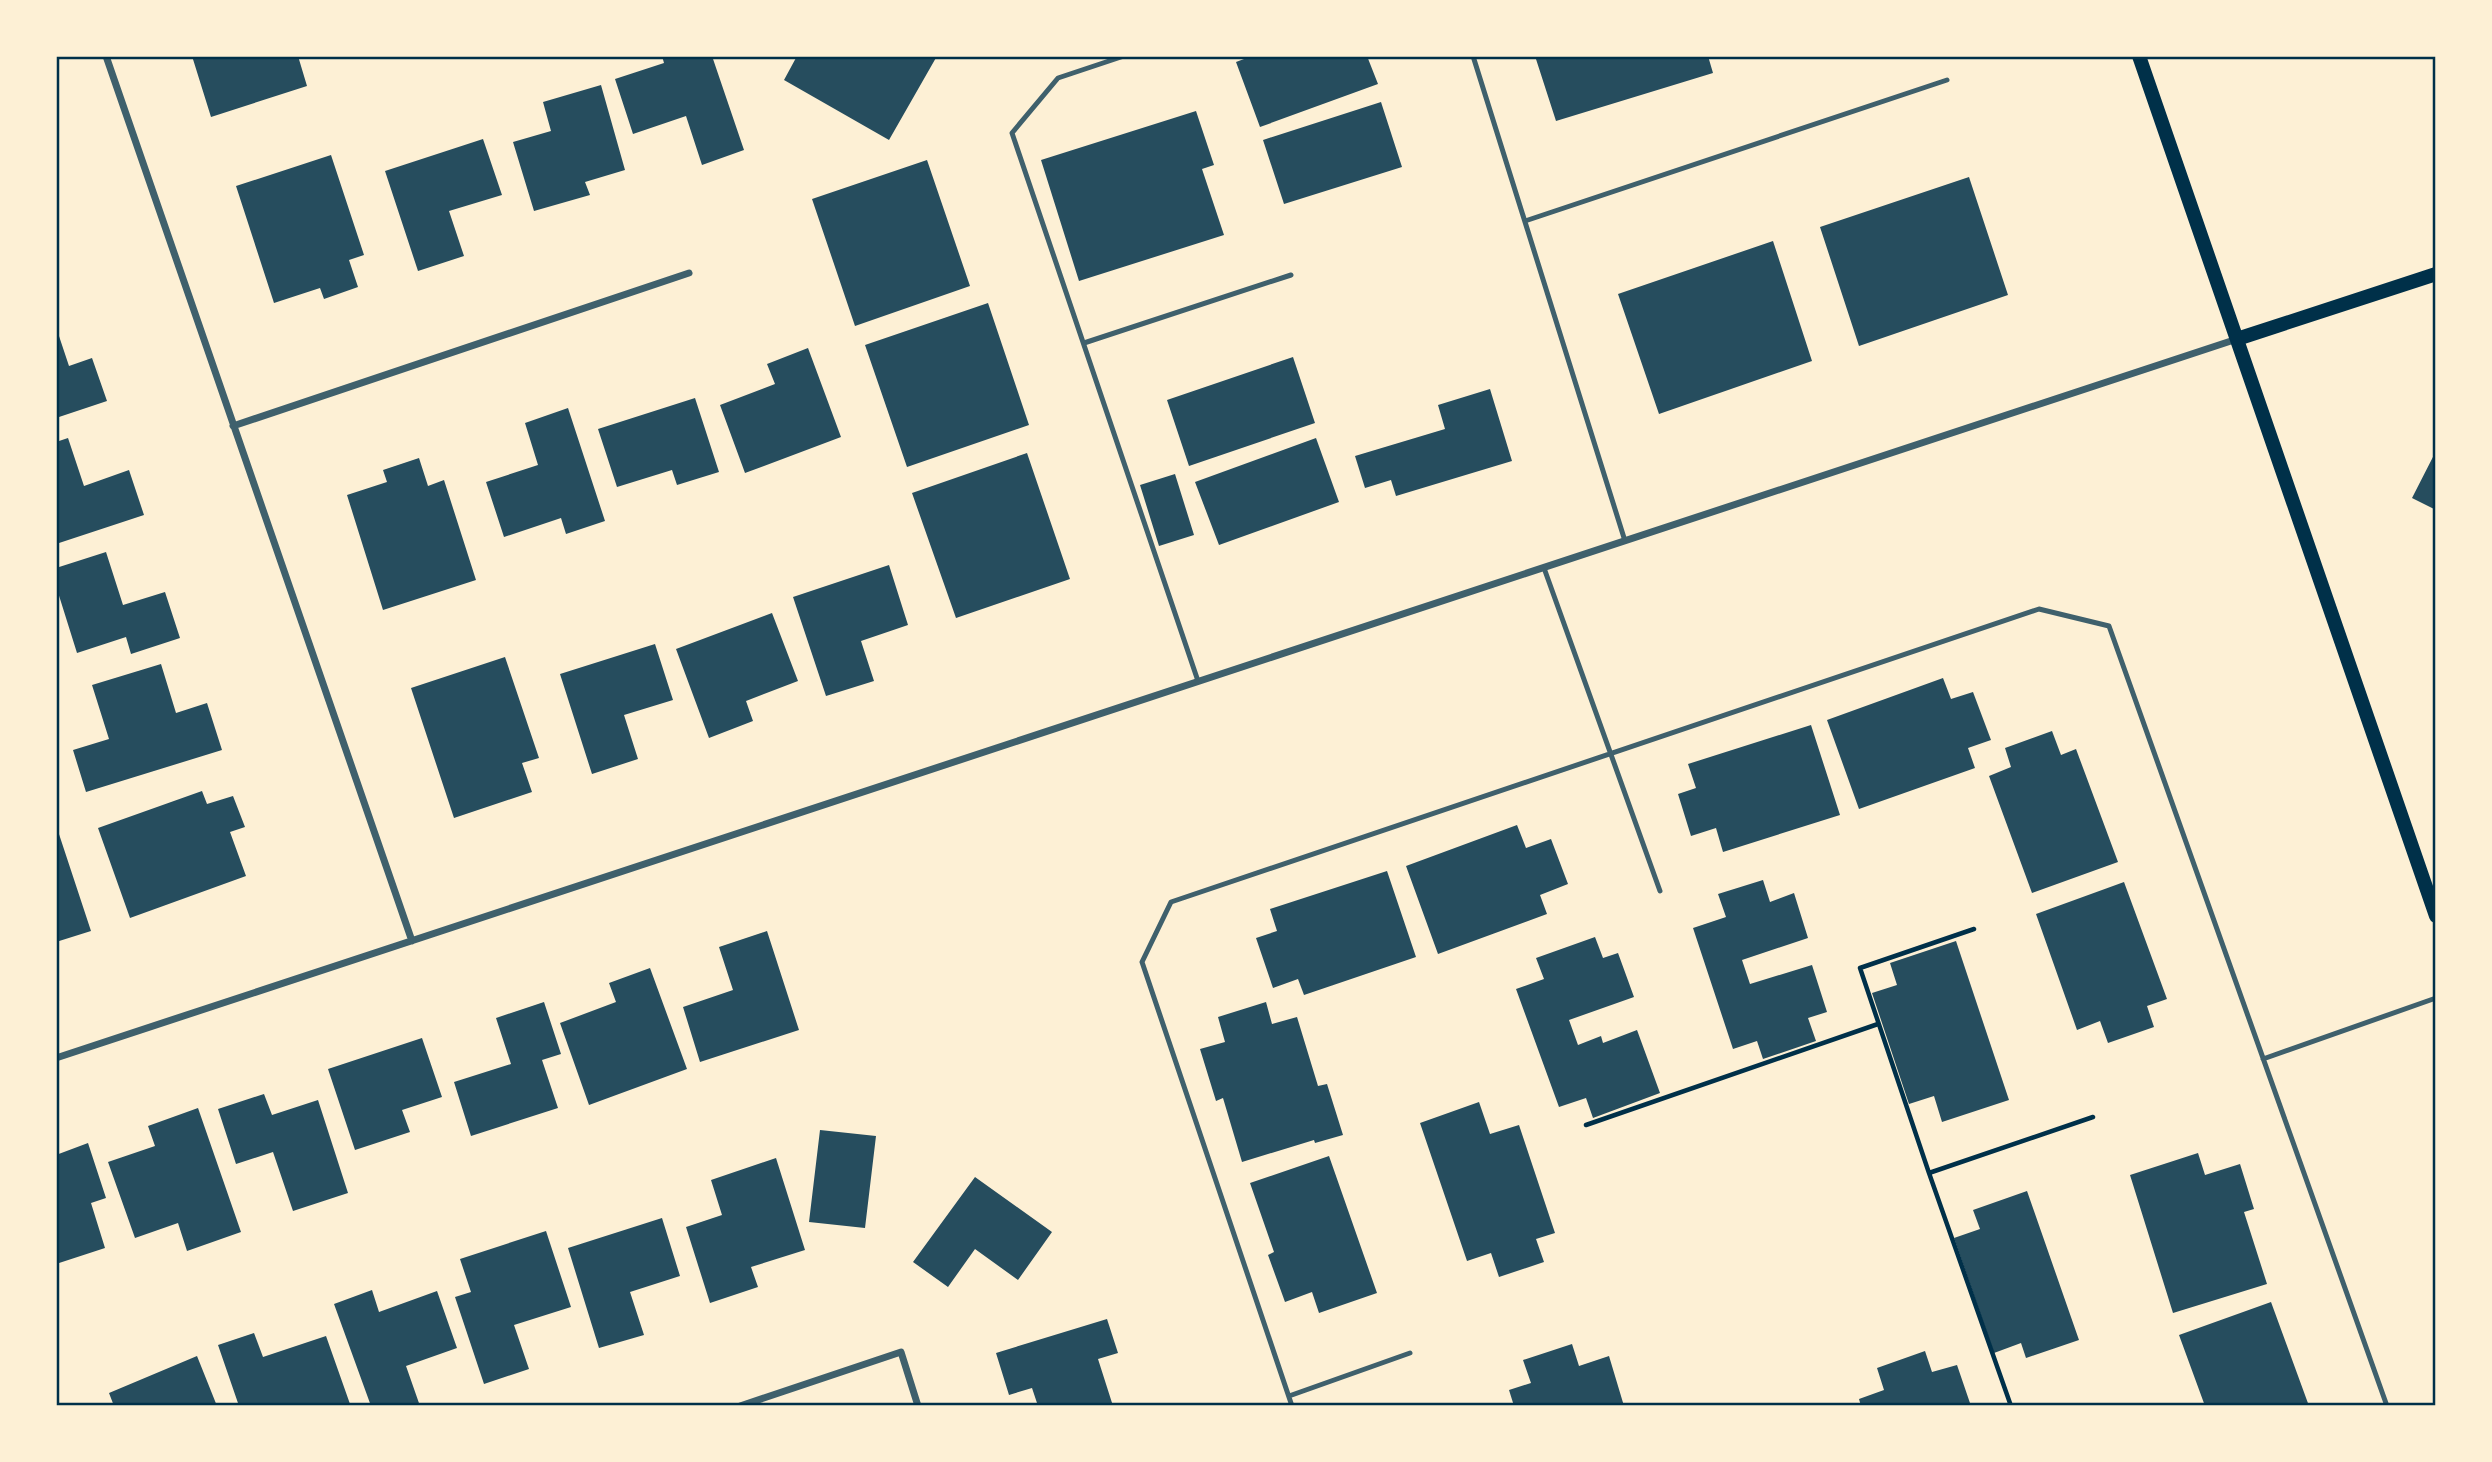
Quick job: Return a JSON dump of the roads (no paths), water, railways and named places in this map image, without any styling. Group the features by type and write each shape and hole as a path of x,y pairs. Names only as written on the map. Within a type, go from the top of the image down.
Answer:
{"main road":[{"path":"2139,56 2436,916"},
{"path":"2237,339 2436,274"}],"street":[{"path":"106,56 412,941"},
{"path":"233,425 689,273"},
{"path":"56,1058 2237,339"},
{"path":"740,1406 901,1352 918,1406"}],"lane":[{"path":"1124,56 1058,78 1013,132 1198,681"},
{"path":"1474,56 1625,541"},
{"path":"1525,221 1947,80"},
{"path":"1084,343 1291,275"},
{"path":"1544,568 1660,891"},
{"path":"1292,1406 1142,962 1171,902 2039,609 2109,626 2387,1406"},
{"path":"2263,1059 2436,998"},
{"path":"1289,1396 1410,1353"}]}
